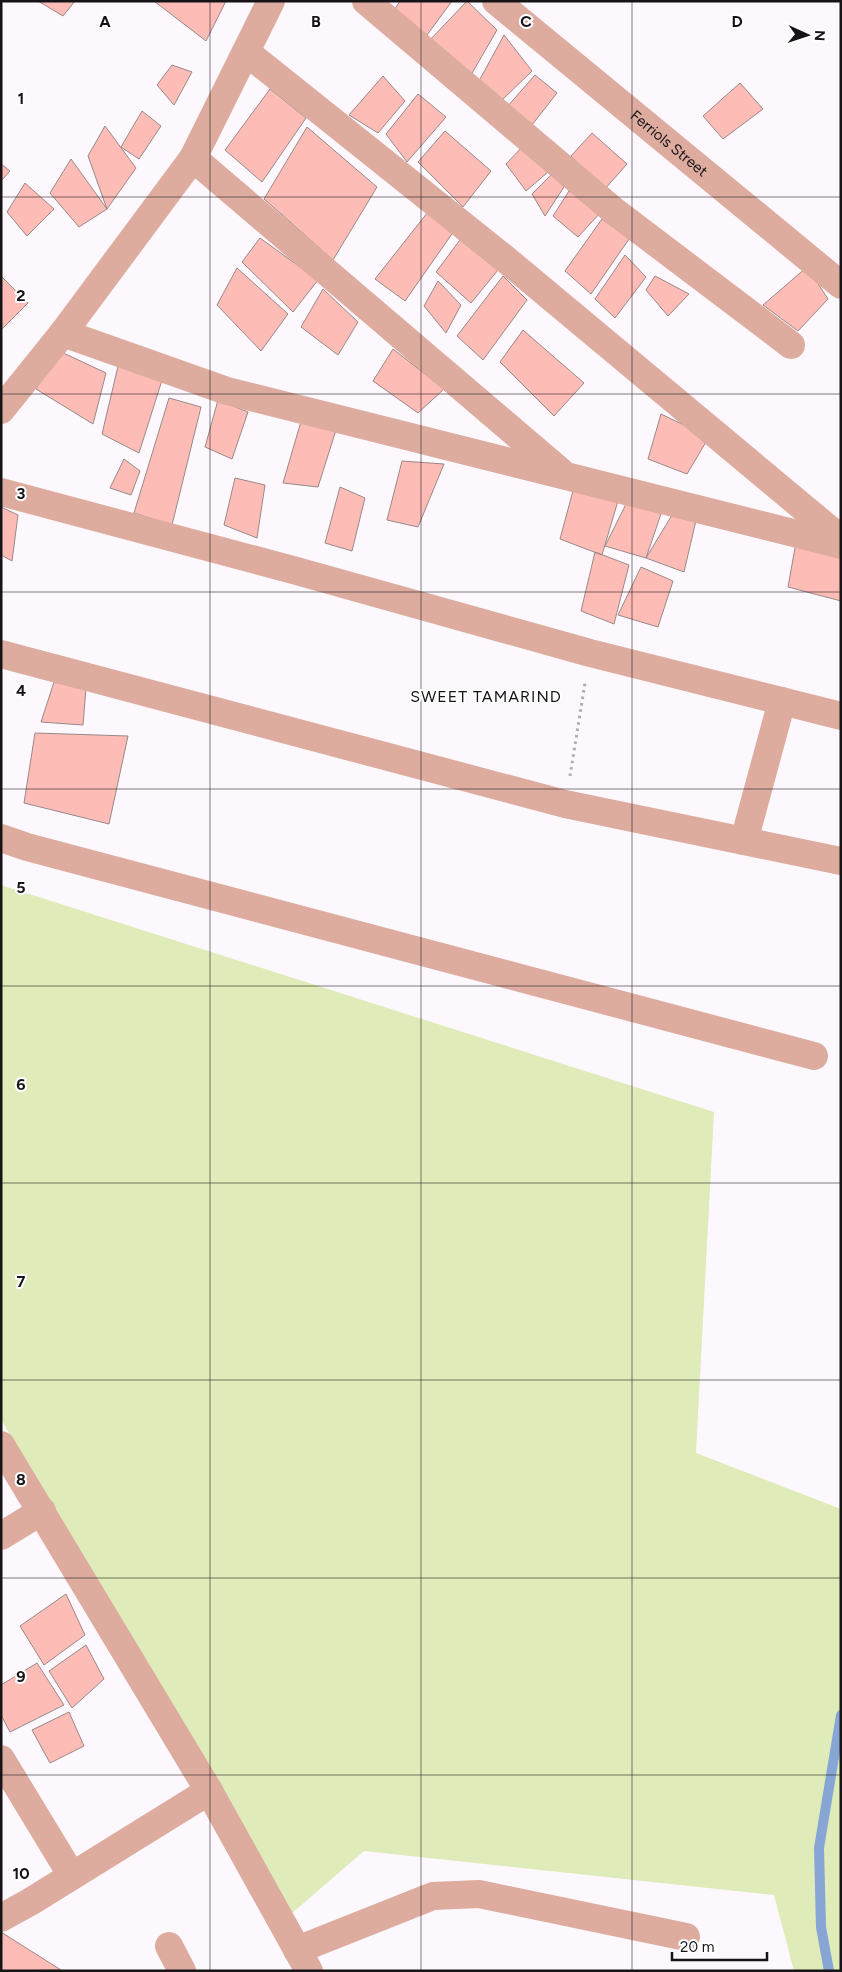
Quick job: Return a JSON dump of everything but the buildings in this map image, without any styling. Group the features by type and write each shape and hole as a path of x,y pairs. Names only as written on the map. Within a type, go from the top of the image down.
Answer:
{"street":[{"path":"1,410 63,333 193,158 271,1"},
{"path":"366,1 614,211 791,345"},
{"name":"Ferriols Street","path":"496,1 841,285"},
{"path":"246,52 504,258 841,538"},
{"path":"193,158 564,475"},
{"path":"63,333 227,391 841,545"},
{"path":"1,492 293,570 590,653 841,716"},
{"path":"1,654 566,804 841,860"},
{"path":"744,841 782,701"},
{"path":"1,838 814,1056"},
{"path":"1,1445 209,1791 303,1960 433,1896 480,1894 686,1937"},
{"path":"1,1536 42,1511"},
{"path":"1,1759 72,1876"},
{"path":"1,1918 209,1791"},
{"path":"169,1946 182,1971"}],"path":[{"path":"566,804 590,653"}],"green space":[{"path":"1,885 714,1112 696,1453 841,1509 841,1971 794,1971 774,1895 364,1851 284,1920 1,1419"}],"waterway":[{"path":"829,1971 821,1927 819,1848 841,1715"}],"district":[{"name":"SWEET TAMARIND","path":"486,696"}]}
